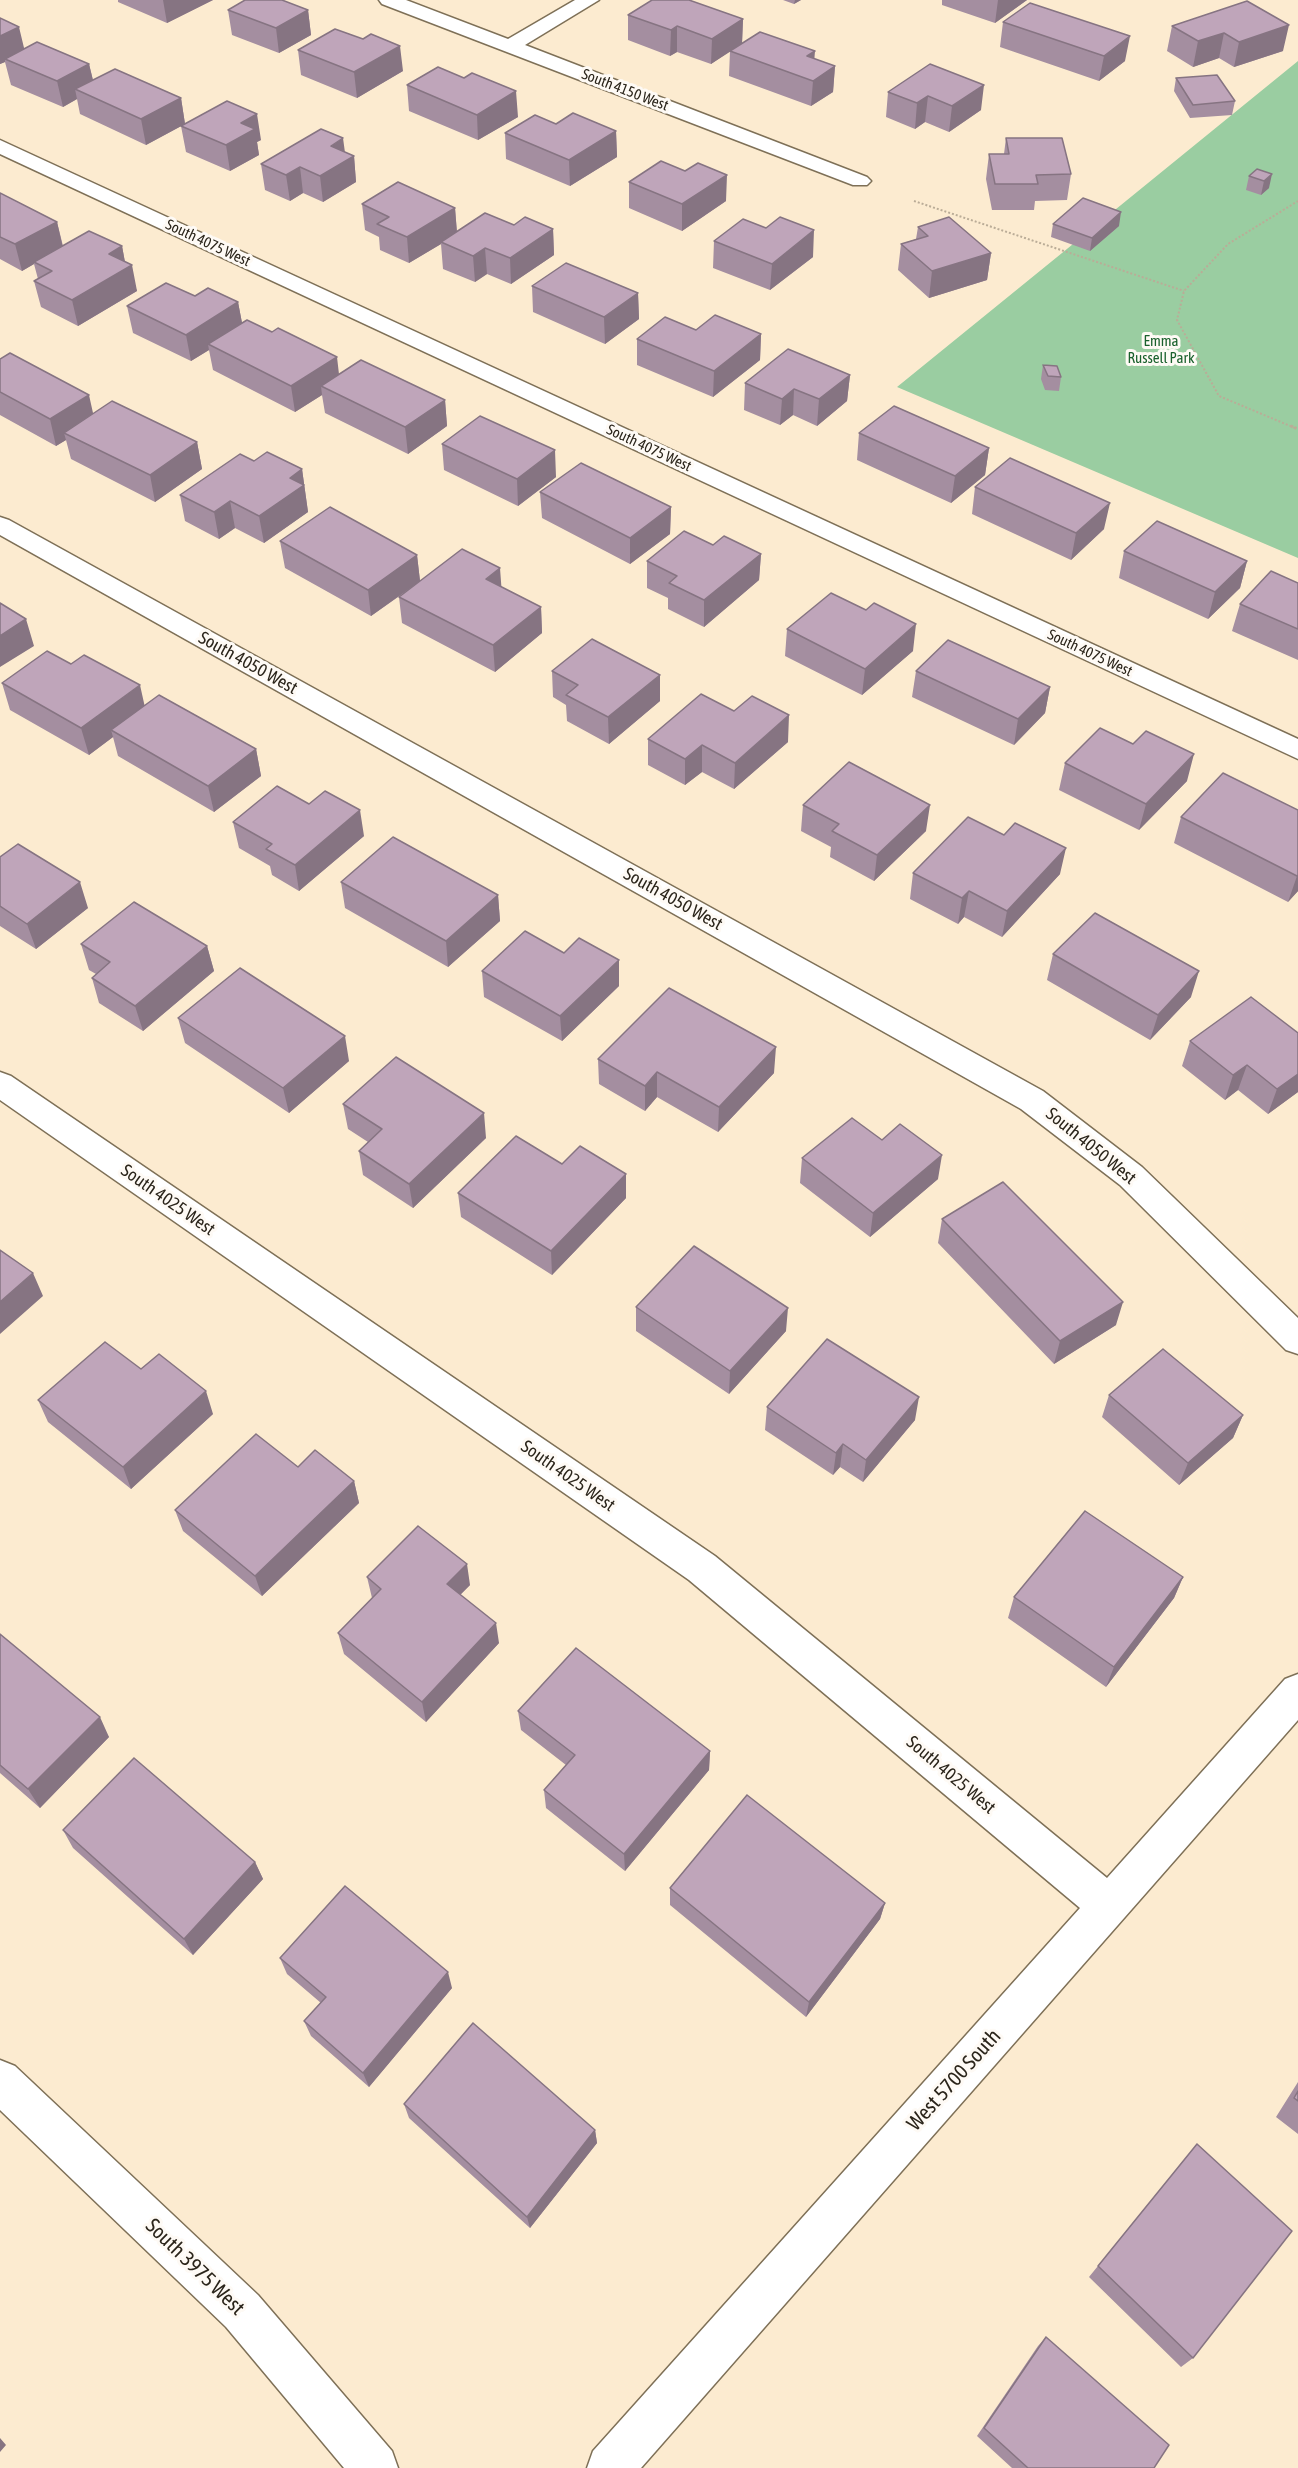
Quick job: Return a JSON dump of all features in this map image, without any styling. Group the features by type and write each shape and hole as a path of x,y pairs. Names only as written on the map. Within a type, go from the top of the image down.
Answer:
{"street":[{"name":"South 4150 West","path":"389,0 861,181"},
{"path":"510,46 589,0"},
{"name":"South 4075 West","path":"0,146 1298,750"},
{"name":"South 4050 West","path":"0,525 1032,1100 1131,1176 1298,1340"},
{"name":"South 4025 West","path":"0,1084 702,1568 1108,1905"},
{"name":"West 5700 South","path":"610,2468 1298,1692"},
{"name":"South 3975 West","path":"0,2081 242,2311 375,2468"}],"path":[{"path":"914,201 1184,291"},
{"path":"1298,201 1228,244 1184,291 1177,321 1219,396 1298,429"}],"green space":[{"name":"Emma Russell Park","path":"1298,61 1298,558 897,387 1062,253"}],"building":[{"path":"245,0 282,0 308,10 276,28 228,10"},
{"path":"652,0 689,0 743,19 712,39 677,26 671,30 628,15"},
{"path":"1247,1 1289,25 1239,42 1224,33 1198,41 1172,26"},
{"path":"1030,3 1130,36 1104,56 1003,22"},
{"path":"0,18 19,27 0,36"},
{"path":"335,29 363,39 371,34 400,46 354,72 298,50"},
{"path":"760,32 815,51 807,56 835,66 813,81 730,51"},
{"path":"37,42 89,64 57,81 5,59"},
{"path":"930,64 984,85 952,106 928,96 917,103 888,92"},
{"path":"438,67 464,78 472,73 516,91 477,115 407,85"},
{"path":"115,69 181,98 141,119 75,89"},
{"path":"1217,75 1235,101 1193,105 1176,78"},
{"path":"227,101 257,114 241,123 255,129 226,145 181,126"},
{"path":"573,113 616,131 569,160 505,133 535,115 556,124"},
{"path":"321,129 343,138 331,146 354,156 320,176 300,167 286,175 261,164"},
{"path":"1006,138 1062,138 1071,174 1036,175 1038,184 995,184 989,154 1009,154"},
{"path":"661,161 685,171 698,163 727,175 682,204 629,182"},
{"path":"1257,169 1272,174 1264,181 1249,176"},
{"path":"398,182 455,208 407,237 377,224 389,217 362,204"},
{"path":"0,193 57,222 15,244 0,237"},
{"path":"1083,198 1121,212 1092,238 1053,224"},
{"path":"485,213 514,225 525,217 553,229 510,258 485,248 473,256 441,242"},
{"path":"780,217 814,230 772,264 714,241 743,219 766,228"},
{"path":"949,217 991,253 932,271 901,244 928,236 918,227"},
{"path":"89,231 122,246 109,254 132,265 72,300 34,281 52,271 34,262"},
{"path":"566,263 638,293 604,317 532,286"},
{"path":"166,283 195,296 208,288 238,302 186,335 127,306"},
{"path":"715,315 761,334 714,371 637,339 665,317 696,330"},
{"path":"247,320 272,332 278,328 337,357 291,386 208,344"},
{"path":"788,349 850,375 819,399 794,389 782,399 745,383"},
{"path":"10,353 89,395 50,419 0,392 0,359"},
{"path":"361,360 445,400 405,427 321,386"},
{"path":"1043,365 1057,366 1061,377 1048,376"},
{"path":"112,401 197,442 150,475 64,433"},
{"path":"894,406 989,448 955,476 859,433"},
{"path":"480,416 555,450 517,479 442,444"},
{"path":"267,452 302,469 290,478 304,485 259,516 230,501 214,512 180,495 240,454 254,461"},
{"path":"1010,458 1110,503 1076,533 975,487"},
{"path":"581,463 671,507 630,538 540,492"},
{"path":"330,507 417,555 368,590 280,541"},
{"path":"1157,521 1247,561 1215,592 1124,551"},
{"path":"684,531 713,545 724,536 761,554 704,600 669,583 677,576 647,561"},
{"path":"462,549 500,568 486,579 541,607 493,645 399,597"},
{"path":"1271,571 1298,583 1298,629 1240,604"},
{"path":"831,593 866,610 874,603 916,624 865,669 787,629"},
{"path":"0,603 26,619 0,636"},
{"path":"592,639 660,675 608,717 566,695 578,685 552,671"},
{"path":"948,640 1050,687 1018,719 916,671"},
{"path":"47,651 71,664 84,655 140,685 81,728 2,683"},
{"path":"701,694 734,711 752,696 789,715 735,763 702,745 685,759 648,739"},
{"path":"159,695 256,749 208,786 111,730"},
{"path":"1100,728 1133,744 1146,731 1194,754 1146,804 1065,763"},
{"path":"849,762 930,805 877,855 832,831 839,824 803,805"},
{"path":"1223,773 1298,810 1297,876 1181,817"},
{"path":"277,786 309,804 325,791 360,810 295,865 266,849 272,844 233,822"},
{"path":"968,817 1004,835 1015,823 1066,848 1007,911 969,891 962,898 913,873"},
{"path":"393,837 498,895 446,941 341,882"},
{"path":"18,844 80,882 27,924 0,906 0,857"},
{"path":"134,902 207,946 135,1006 92,978 110,962 81,944"},
{"path":"1095,913 1199,971 1158,1015 1053,954"},
{"path":"525,931 564,953 579,938 619,960 560,1016 482,971"},
{"path":"240,968 345,1036 283,1088 178,1018"},
{"path":"669,988 776,1047 719,1107 657,1072 645,1086 598,1059"},
{"path":"1251,997 1298,1033 1298,1074 1277,1089 1247,1065 1233,1075 1190,1041"},
{"path":"396,1057 484,1113 409,1184 359,1151 382,1129 343,1104"},
{"path":"852,1118 882,1140 900,1124 942,1155 873,1213 802,1158"},
{"path":"516,1136 562,1164 580,1146 626,1174 551,1251 458,1193"},
{"path":"1003,1182 1123,1302 1060,1341 942,1219"},
{"path":"694,1246 788,1308 730,1371 636,1307"},
{"path":"0,1250 33,1273 0,1302"},
{"path":"827,1339 919,1397 866,1460 843,1444 836,1453 767,1407"},
{"path":"105,1342 141,1369 159,1354 206,1391 123,1467 38,1400"},
{"path":"1163,1349 1243,1415 1188,1463 1109,1395"},
{"path":"256,1434 298,1467 315,1450 354,1481 255,1576 175,1510"},
{"path":"1085,1511 1183,1577 1114,1667 1014,1597"},
{"path":"418,1526 467,1564 447,1584 496,1623 422,1702 338,1633 381,1589 367,1577"},
{"path":"0,1634 100,1717 28,1789 0,1765"},
{"path":"576,1648 710,1751 624,1854 544,1790 575,1755 518,1711"},
{"path":"134,1758 255,1862 184,1939 63,1830"},
{"path":"747,1795 885,1903 809,2002 670,1888"},
{"path":"345,1886 448,1972 363,2073 304,2021 326,1997 280,1958"},
{"path":"473,2023 595,2130 527,2217 404,2104"},
{"path":"1197,2144 1292,2231 1193,2358 1098,2266"},
{"path":"1046,2337 1169,2445 1154,2468 1028,2468 984,2428"}]}
